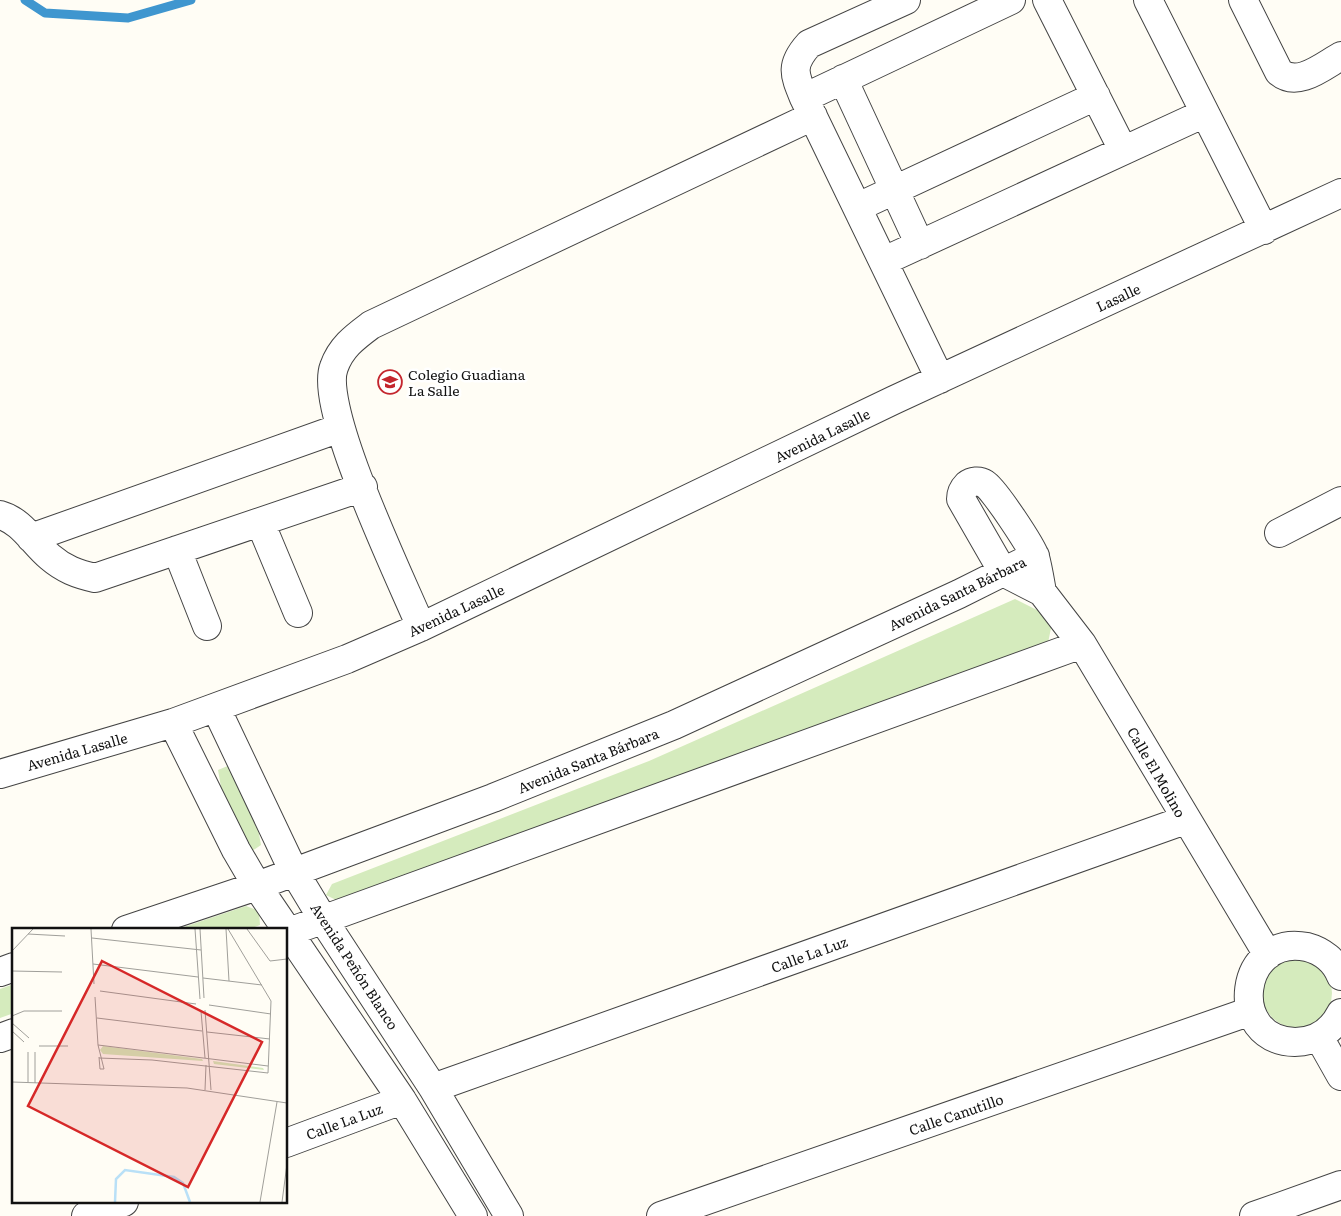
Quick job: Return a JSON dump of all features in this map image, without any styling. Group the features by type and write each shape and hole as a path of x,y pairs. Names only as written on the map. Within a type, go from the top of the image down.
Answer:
{"street":[{"path":"906,0 809,44 799,55 795,67 796,78 809,107 940,379"},
{"path":"421,627 362,488 340,428 332,386 333,368 346,344 371,325 809,107 843,79 1011,0"},
{"path":"1047,0 1123,150"},
{"path":"1148,0 1264,230"},
{"path":"1243,0 1279,72 1285,77 1300,78 1341,56"},
{"path":"843,79 920,244"},
{"path":"858,207 1096,96"},
{"path":"884,261 1205,112"},
{"name":"Lasalle","path":"894,400 1341,193"},
{"name":"Avenida Lasalle","path":"0,774 173,723 347,658 421,627 894,400"},
{"path":"31,538 340,428"},
{"name":"Calle El Molino","path":"1042,592 1035,556 989,487 979,482 973,482 963,489 961,499 1003,572 1042,592 1082,644 1185,820 1268,955"},
{"path":"0,516 8,518 20,526 50,558 73,574 95,578 362,488"},
{"path":"1280,533 1341,501"},
{"path":"260,522 298,613"},
{"path":"177,550 207,626"},
{"name":"Avenida Santa Bárbara","path":"132,928 257,886 493,798 674,725 1035,556"},
{"path":"473,1216 402,1100 288,932 324,921 1082,644"},
{"name":"Avenida Peñón Blanco","path":"216,708 295,872 324,921 434,1088 509,1216"},
{"path":"173,723 236,850 285,928"},
{"name":"Calle La Luz","path":"434,1088 1185,820"},
{"path":"1341,976 1327,956 1313,949 1298,946 1282,948 1268,955 1256,966 1250,981 1248,996 1251,1011 1259,1026 1271,1036 1287,1042 1303,1042 1318,1037 1332,1028 1341,1013"},
{"name":"Calle Canutillo","path":"661,1216 1251,1011"},
{"path":"0,1038 12,1034"},
{"path":"1318,1037 1341,1076"},
{"name":"Calle La Luz","path":"288,1142 402,1100"},
{"path":"1254,1216 1341,1185"},
{"path":"86,1216 119,1204"}],"green space":[{"path":"1015,599 1053,618 1047,648 338,901 326,895 332,884 649,761"},
{"path":"230,765 254,806 261,845 249,853 225,810 218,770"},
{"path":"246,906 259,911 260,925 252,928 181,928"},
{"path":"1297,958 1316,964 1326,974 1332,993 1326,1012 1316,1022 1297,1028 1278,1022 1268,1012 1262,993 1268,974 1278,964"},
{"path":"12,985 12,1014 0,1018 0,989"}],"waterway":[{"path":"25,0 45,13 128,18 191,0"}],"place":[{"name":"Colegio Guadiana La Salle","path":"390,382"}]}
